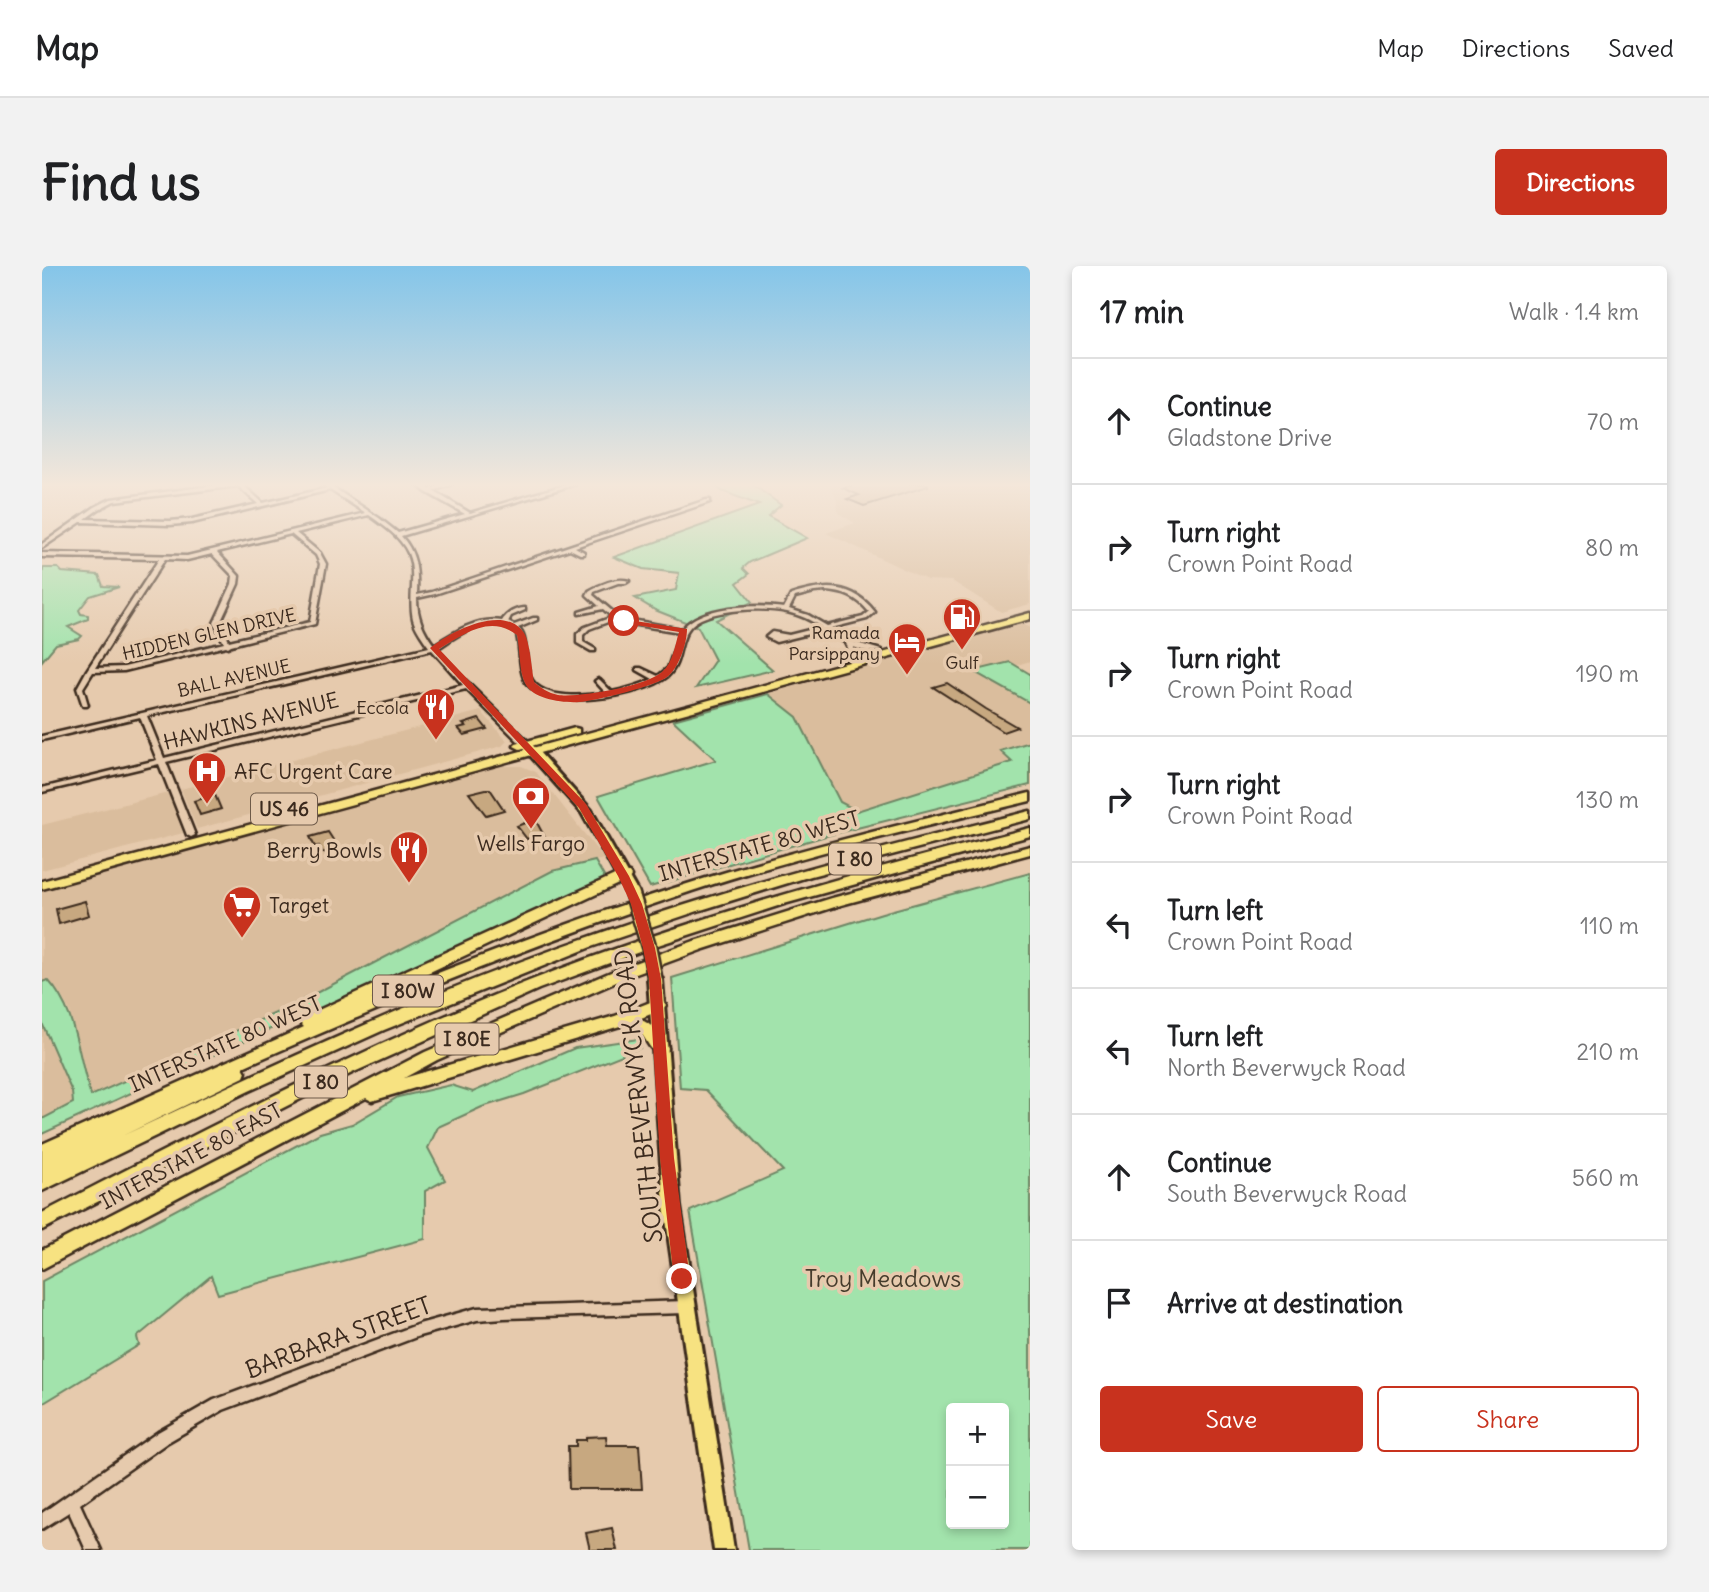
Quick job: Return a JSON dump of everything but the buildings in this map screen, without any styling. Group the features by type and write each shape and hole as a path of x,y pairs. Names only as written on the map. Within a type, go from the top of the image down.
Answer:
{"highway":[{"name":"US 46","path":"42,885 841,659 1030,609"},
{"name":"US 46","path":"42,875 1030,616"},
{"name":"INTERSTATE 80 WEST","path":"42,1152 235,1063 431,981 583,925 688,888 811,852 1030,797"},
{"name":"I 80","path":"42,1183 324,1049 449,996 584,944 787,878 1030,815"},
{"name":"I 80","path":"42,1222 420,1034 535,985 750,909 861,876 1030,832"},
{"name":"INTERSTATE 80 EAST","path":"42,1260 431,1056 623,973 837,901 1030,849"},
{"path":"235,1063 262,1043 624,876"},
{"path":"42,1167 311,1038 583,925"},
{"path":"316,1116 401,1084 620,1020 658,1005"},
{"path":"620,1020 643,1026 660,1048"}],"main road":[{"name":"SOUTH BEVERWYCK ROAD","path":"529,748 583,806 632,892 647,938 658,1005 672,1206 724,1550"}],"street":[{"path":"42,555 187,558 250,544"},
{"name":"HIDDEN GLEN DRIVE","path":"90,670 124,669 304,628 315,621 323,564 318,554 306,544"},
{"path":"404,544 413,558 415,615 425,637 529,748"},
{"path":"414,597 579,544"},
{"path":"570,547 582,554"},
{"path":"214,553 236,576 217,623 228,645"},
{"path":"85,705 80,688 162,559"},
{"path":"626,581 617,581 592,591 593,599 616,617 649,626 684,631"},
{"path":"786,610 793,596 824,588 843,591 871,610 871,614 865,618 789,637"},
{"path":"581,613 602,607"},
{"path":"434,648 478,624 504,623 514,627 521,635 527,679 539,691 553,697 570,699 610,693 658,679 673,665 684,631 696,620 715,614 758,608 786,610 810,618 849,643 863,649 878,650"},
{"path":"504,623 509,615 523,609"},
{"path":"593,650 580,643 580,634 593,625 616,617"},
{"path":"514,627 535,619"},
{"path":"425,637 452,636"},
{"path":"841,659 852,652 849,643"},
{"name":"BALL AVENUE","path":"42,738 434,648"},
{"path":"639,669 658,679"},
{"path":"598,681 610,693"},
{"name":"HAWKINS AVENUE","path":"42,790 469,686"},
{"path":"143,715 191,835"},
{"name":"BARBARA STREET","path":"42,1522 163,1437 219,1405 419,1330 464,1317 504,1311 686,1307"},
{"path":"71,1501 94,1550"}],"shaded area":[{"path":"849,544 1030,544 1030,604 1001,612 952,581 927,580"},
{"path":"1019,622 1030,628 1030,661 1017,665 1010,662 973,672 1030,703 1030,742 1001,751 1013,761 898,800 857,811 840,802 797,717 768,694"},
{"path":"481,711 507,741 502,746 197,829 181,789"},
{"path":"498,766 521,766 536,772 604,859 552,871 289,1007 91,1097 70,1012 61,995 48,980 42,982 42,890"},
{"path":"168,793 183,833 42,870 42,825"},
{"path":"42,1023 72,1092 74,1104 42,1119"}],"green space":[{"path":"650,544 793,544 750,562 743,568 749,574 737,583 752,602 716,620 773,670 696,688 715,660 698,627 655,610 635,598 676,590 679,573 643,569 614,557"},
{"path":"43,568 99,575 103,586 119,587 90,596 79,610 81,614 88,615 88,619 68,627 82,636 56,644 42,661"},
{"path":"1010,662 1030,674 1030,703 973,671"},
{"path":"768,694 797,717 840,802 857,811 1012,762 1000,751 1030,742 1030,785 829,835 650,887 598,796 716,760 673,720"},
{"path":"595,861 606,880 383,984 268,1030 42,1134 42,1119 73,1103 72,1092 42,1023 42,982 48,980 65,1006 76,1035 91,1096 289,1007 552,871"},
{"name":"Troy Meadows","path":"1030,873 1030,1550 749,1550 690,1211 783,1171 706,1090 680,1088 672,978 882,913"},
{"path":"638,1039 640,1048 524,1094 482,1107 438,1127 428,1148 445,1180 425,1191 425,1239 218,1294 211,1276 137,1337 139,1345 42,1404 42,1281 320,1133 352,1124 398,1097 451,1085 473,1092 575,1048"}],"place":[{"name":"Gulf","path":"962,651"},
{"name":"Ramada Parsippany","path":"907,676"},
{"name":"Eccola","path":"436,741"},
{"name":"AFC Urgent Care","path":"207,805"},
{"name":"Wells Fargo","path":"531,830"},
{"name":"Berry Bowls","path":"409,884"},
{"name":"Target","path":"242,939"}],"route":[{"path":"624,621 684,631 673,665 665,675 653,681 580,699 553,697 539,691 530,683 527,679 521,635 509,625 489,622 471,626 434,648 583,806 624,876 636,904 655,979 667,1158 682,1279"}]}
